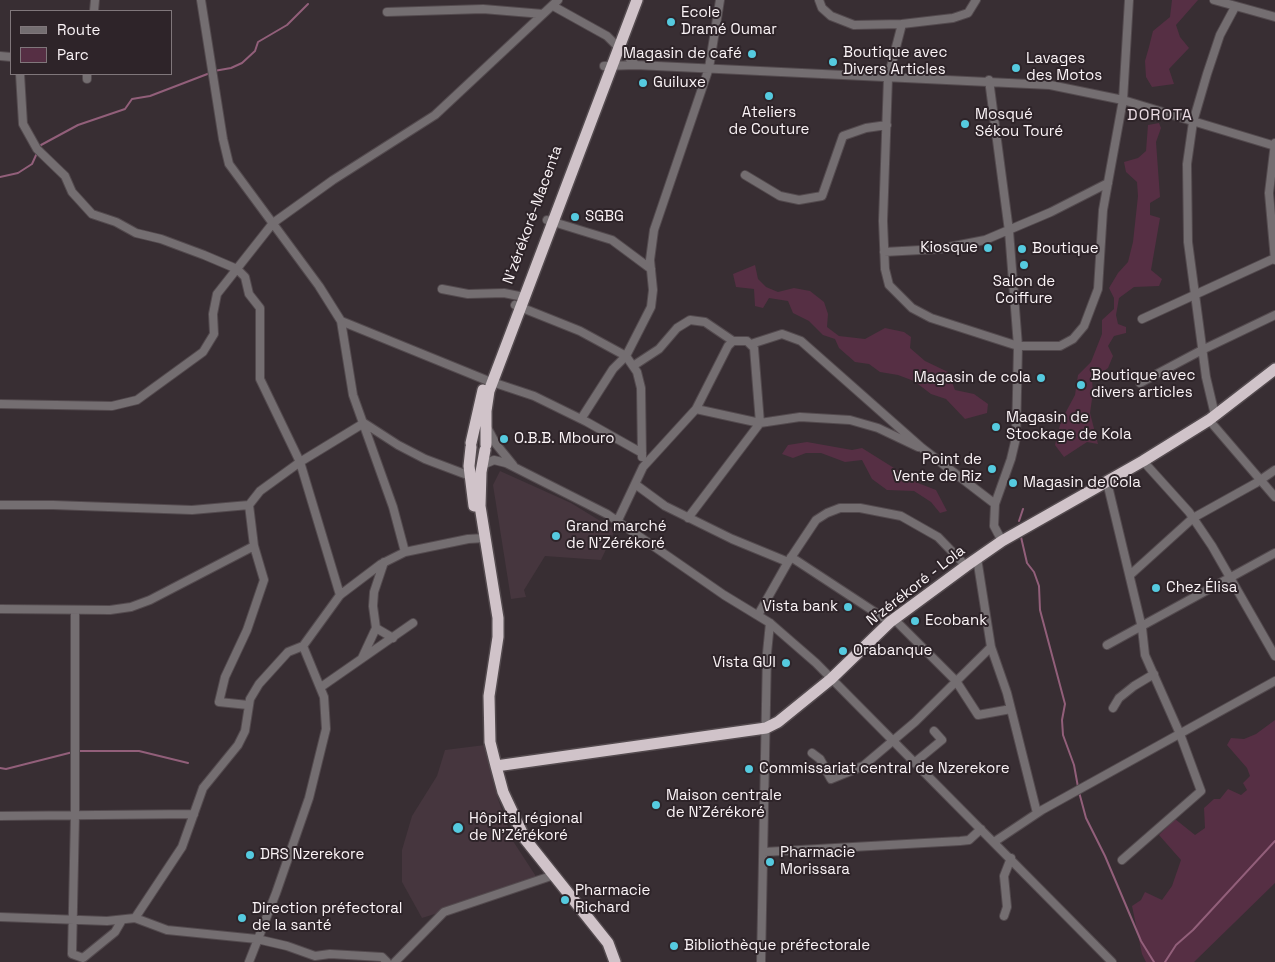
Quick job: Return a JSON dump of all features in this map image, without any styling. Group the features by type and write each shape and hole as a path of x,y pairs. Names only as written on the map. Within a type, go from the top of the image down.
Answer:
{"highway":[{"path":"616,45 630,0"},
{"path":"615,962 608,943 525,839 502,792 490,742 489,696 498,637 498,618 485,538 474,504 476,474 471,445 475,418 489,380 607,66 637,0"},
{"name":"N'zérékoré - Lola","path":"496,766 766,728 790,714 831,679 892,621 977,558 1002,541 1143,461 1212,417 1275,369"},
{"path":"476,474 486,447 489,380"},
{"path":"471,445 479,438 486,447"}],"street":[{"path":"201,0 229,164 341,321 353,395 393,507 405,552"},
{"path":"581,419 613,369 626,356 651,307 654,230 709,68 720,0"},
{"path":"819,0 822,8 831,16 854,25 902,24 953,18 968,13 976,0"},
{"path":"902,24 888,78 883,221 884,252 889,285 912,308 931,318 1018,346 1060,346 1073,339 1084,326 1098,289 1103,210 1123,100 1129,0"},
{"path":"1214,0 1275,17"},
{"path":"0,404 112,406 137,400 204,352 214,334 213,314 217,294 272,223 333,180 435,114 556,3 599,31 636,65"},
{"path":"1232,4 1220,35 1193,122 1187,164 1186,206 1188,242 1212,417 1275,497"},
{"path":"387,12 483,9 543,14"},
{"path":"607,66 636,65 888,78 989,80 1050,85 1123,100 1193,122 1275,144 1269,193 1275,259 1142,319"},
{"path":"20,75 23,95 21,110 23,124 37,150 65,176 72,192 92,214 116,222 136,233 161,239 237,269 245,277 249,294 260,308 260,380 300,462 340,595"},
{"path":"989,80 1009,231 1018,346 1016,438 1011,459 994,504 994,526 1002,541"},
{"path":"745,175 780,196 798,200 822,196 843,136 866,128 887,125"},
{"path":"884,252 939,249 985,240 1084,197 1108,183"},
{"path":"550,220 612,240 651,270"},
{"path":"442,289 468,294 504,293 626,356 633,366 641,388 642,467"},
{"path":"1140,384 1202,350 1275,315"},
{"path":"633,366 659,349 677,328 690,320 705,322 732,341 747,341 754,348 760,423 688,518"},
{"path":"341,321 534,396 581,419 642,453"},
{"path":"751,344 774,335 782,334 796,338 922,448 994,504"},
{"path":"618,520 642,467 696,409 732,341"},
{"path":"696,409 760,423 800,417 850,420 878,428 922,448"},
{"path":"248,705 219,702 225,676 246,630 264,580 254,546 249,505 260,491 300,462 364,423"},
{"path":"364,423 398,445 425,459 476,474 485,464 494,460 514,467 618,520 724,595 770,623 831,679 1112,962"},
{"path":"486,423 496,444 514,467"},
{"path":"1143,461 1193,518 1275,656"},
{"path":"1130,575 1193,518 1261,480 1275,470"},
{"path":"1107,482 1142,628 1145,655 1180,734 1201,790 1122,860"},
{"path":"635,484 665,506 688,518 789,559 892,621 956,681 978,715 1011,709"},
{"path":"0,506 53,505 192,510 249,505"},
{"path":"758,615 789,559 816,520 827,512 840,508 860,508 901,516 938,536 966,566"},
{"path":"135,918 182,847 202,788 238,745 245,731 248,705 258,684 288,652 303,646 340,595 384,562 405,552 468,538 485,538"},
{"path":"0,609 110,610 137,605 254,546"},
{"path":"1107,645 1142,628 1275,554"},
{"path":"977,558 991,647 1011,709 1038,813"},
{"path":"362,658 376,628 373,606 374,592 384,562"},
{"path":"75,610 75,815 72,954 83,958 115,932 122,920"},
{"path":"321,687 413,623"},
{"path":"761,962 767,653 770,623"},
{"path":"376,628 393,638"},
{"path":"249,962 276,893 322,753 326,729 326,714 321,687 303,646"},
{"path":"812,753 820,759 831,779 863,766 893,741 991,647"},
{"path":"1113,708 1119,698 1154,674"},
{"path":"994,842 1038,813 1275,681"},
{"path":"914,763 942,740 934,731"},
{"path":"0,816 194,814"},
{"path":"764,852 960,841 969,840 981,829"},
{"path":"1004,916 1007,907 1004,876 1010,858"},
{"path":"395,962 444,912 554,876"},
{"path":"0,917 122,920 135,918 167,930 257,939 287,946 315,956 330,954 382,957 387,962"}],"shaded area":[{"name":"Grand marché de N'Zérékoré","path":"500,471 571,503 615,530 601,560 545,556 524,590 526,597 511,599 493,485"},
{"name":"Hôpital régional de N'Zérékoré","path":"485,745 498,799 513,841 539,881 422,918 402,882 402,850 412,816 437,776 445,750"}],"green space":[{"path":"1172,0 1198,0 1176,25 1180,37 1189,48 1169,69 1174,84 1152,87 1146,77 1145,61 1153,31 1170,17"},
{"path":"1159,123 1161,128 1156,142 1160,197 1150,203 1150,215 1160,218 1151,270 1162,279 1159,286 1134,287 1119,298 1116,315 1118,324 1126,327 1126,333 1114,336 1108,346 1113,356 1108,368 1092,380 1093,392 1090,413 1098,444 1087,442 1064,457 1055,445 1061,421 1075,395 1078,375 1091,362 1102,334 1102,320 1114,309 1114,298 1109,288 1118,273 1128,262 1133,242 1138,196 1137,182 1126,172 1124,162 1138,158 1146,151 1148,125"},
{"path":"755,265 758,279 766,287 778,292 794,288 810,291 824,302 828,314 827,327 839,336 865,339 885,328 904,332 911,337 910,348 925,361 948,372 955,390 974,394 988,404 987,413 965,419 946,399 931,394 914,381 898,375 880,372 869,364 855,362 839,348 835,339 823,335 809,321 793,313 788,301 769,298 763,308 755,306 754,289 736,287 733,274"},
{"path":"807,442 852,450 862,448 918,483 936,490 947,511 940,513 931,502 914,491 887,490 872,479 862,460 845,462 821,453 806,453 793,458 782,454 788,445"},
{"path":"1275,720 1275,883 1194,962 1146,962 1142,954 1132,906 1141,900 1145,892 1162,900 1172,886 1181,860 1159,835 1175,819 1195,835 1205,828 1204,808 1214,799 1220,799 1228,789 1241,795 1247,790 1243,783 1250,776 1247,768 1227,745 1231,738 1244,739 1256,734"}],"waterway":[{"path":"214,71 231,68 242,63 255,51 258,42 287,25 308,4"},
{"path":"39,148 41,145 78,125 125,109 132,99 150,96 210,73"},
{"path":"0,177 18,173 32,164 37,153"},
{"path":"1019,521 1023,509"},
{"path":"1021,537 1027,563 1034,572 1039,586 1040,610 1065,704 1062,720 1063,735 1074,765 1078,787"},
{"path":"77,751 139,751 188,763"},
{"path":"0,768 6,769 73,752"},
{"path":"1079,792 1086,818 1105,856 1141,941 1154,962"},
{"path":"1165,962 1176,945 1193,930 1275,841"}],"place":[{"name":"Ecole Dramé Oumar","path":"671,22"},
{"name":"Magasin de café","path":"752,54"},
{"name":"Boutique avec Divers Articles","path":"833,62"},
{"name":"Lavages des Motos","path":"1016,68"},
{"name":"Guiluxe","path":"643,83"},
{"name":"Ateliers de Couture","path":"769,96"},
{"name":"Mosqué Sékou Touré","path":"965,124"},
{"name":"SGBG","path":"575,217"},
{"name":"Kiosque","path":"988,248"},
{"name":"Boutique","path":"1022,249"},
{"name":"Salon de Coiffure","path":"1024,265"},
{"name":"Magasin de cola","path":"1041,378"},
{"name":"Boutique avec divers articles","path":"1081,385"},
{"name":"Magasin de Stockage de Kola","path":"996,427"},
{"name":"O.B.B. Mbouro","path":"504,439"},
{"name":"Point de Vente de Riz","path":"992,469"},
{"name":"Magasin de Cola","path":"1013,483"},
{"name":"Grand marché de N'Zérékoré","path":"556,536"},
{"name":"Chez Élisa","path":"1156,588"},
{"name":"Vista bank","path":"848,607"},
{"name":"Ecobank","path":"915,621"},
{"name":"Orabanque","path":"843,651"},
{"name":"Vista GUI","path":"786,663"},
{"name":"Commissariat central de Nzerekore","path":"749,769"},
{"name":"Maison centrale de N'Zérékoré","path":"656,805"},
{"name":"Hôpital régional de N'Zérékoré","path":"458,828"},
{"name":"DRS Nzerekore","path":"250,855"},
{"name":"Pharmacie Morissara","path":"770,862"},
{"name":"Pharmacie Richard","path":"565,900"},
{"name":"Direction préfectoral de la santé","path":"242,918"},
{"name":"Bibliothèque préfectorale","path":"674,946"}],"district":[{"name":"DOROTA","path":"1160,116"}]}
